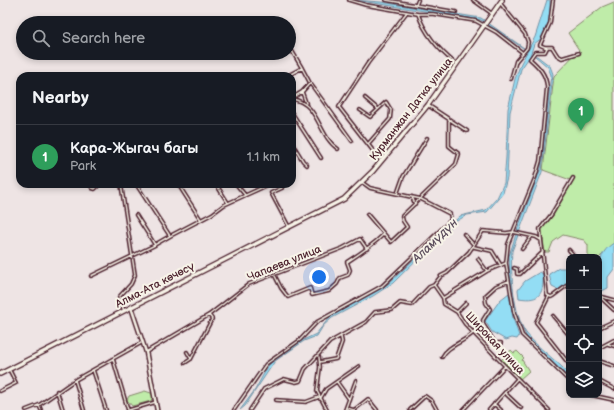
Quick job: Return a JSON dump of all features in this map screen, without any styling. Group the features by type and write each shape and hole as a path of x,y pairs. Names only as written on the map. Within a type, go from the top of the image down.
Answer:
{"main road":[{"name":"Курманжан Датка улица","path":"319,212 344,199 363,183 382,162 428,105 501,2"},
{"name":"Алма-Ата көчөсү","path":"0,374 319,212"}],"street":[{"path":"349,0 366,5 418,14 463,18 476,21 496,32 524,52"},
{"path":"386,0 456,12"},
{"path":"416,5 418,0"},
{"path":"473,0 492,15"},
{"path":"553,0 550,23 540,45 552,48 556,55 562,58 579,54"},
{"path":"501,2 525,34 528,42 527,48 516,61 511,79"},
{"path":"382,162 339,107 368,63 407,12"},
{"path":"418,14 422,25 430,36 446,56 457,65"},
{"path":"546,47 545,52 535,52 530,59 540,67 546,80 547,87 540,161 535,178 506,252 506,263 514,312 525,339 566,379"},
{"path":"296,58 310,83 352,141"},
{"path":"294,72 302,68"},
{"path":"296,96 310,83"},
{"path":"302,92 307,105 331,144 338,149"},
{"path":"365,98 378,109"},
{"path":"296,101 307,105"},
{"path":"360,110 370,117 386,102 391,110 390,119 368,144"},
{"path":"428,105 449,121 467,131"},
{"path":"296,119 321,158"},
{"path":"367,214 391,242 407,227 402,216 456,164 459,154 449,146 449,121"},
{"path":"397,194 403,177 427,138"},
{"path":"296,149 307,165"},
{"path":"549,296 546,293 540,228 551,215 573,178"},
{"path":"234,410 266,364 300,340 318,322 382,286 451,220 450,214 421,199 370,188 363,183"},
{"path":"123,188 134,278 119,297 124,311"},
{"path":"139,188 170,236"},
{"path":"181,188 201,220"},
{"path":"219,188 228,203"},
{"path":"239,188 245,195"},
{"path":"91,276 156,245 228,203 261,188"},
{"path":"282,188 271,193 289,227"},
{"path":"412,197 415,204"},
{"path":"136,215 156,245"},
{"path":"250,410 264,389 284,380 296,382 300,381 305,370 330,342 341,337 349,329 366,322 375,312 392,310 400,303 412,305 429,287 434,285 440,276 447,273 460,262 474,246 484,230 506,234 514,232 532,236 541,240"},
{"path":"275,275 281,288 288,297 310,288 312,295 329,291 337,284 340,278 348,275 350,270 347,262 367,249 384,234"},
{"path":"464,234 474,246 492,251 500,264"},
{"path":"522,249 532,236"},
{"name":"Чапаева улица","path":"146,352 209,315 249,284 343,248 360,239 367,249"},
{"path":"569,250 572,254"},
{"path":"514,268 516,269 517,274 520,274 543,252"},
{"path":"478,259 487,271"},
{"path":"443,298 487,271 500,264 506,263"},
{"path":"442,356 445,352 469,338 483,324 483,320 490,309 484,297 496,286 509,281"},
{"name":"Широкая улица","path":"434,285 443,298 444,304 457,312 517,379 548,410"},
{"path":"549,296 554,296 566,286"},
{"path":"549,296 536,322 567,362"},
{"path":"602,297 614,300"},
{"path":"602,299 614,310"},
{"path":"457,312 466,303"},
{"path":"131,307 141,343 146,352 158,410"},
{"path":"185,363 191,359 212,318 209,315"},
{"path":"553,316 566,331"},
{"path":"602,327 614,321"},
{"path":"483,324 495,343 501,343"},
{"path":"320,362 336,359 342,342 341,337"},
{"path":"602,346 614,340"},
{"path":"26,410 39,405 57,391 93,369 141,343"},
{"path":"607,344 614,346"},
{"path":"187,352 191,359"},
{"path":"318,356 320,362 317,391 327,410"},
{"path":"113,358 129,410 156,402"},
{"path":"602,362 614,366"},
{"path":"276,400 306,402 320,398 326,389 359,366"},
{"path":"463,410 505,366"},
{"path":"0,391 16,383 10,369"},
{"path":"93,369 106,410"},
{"path":"489,410 517,379"},
{"path":"75,380 84,410"},
{"path":"356,380 346,409 354,410 368,399 375,410"},
{"path":"337,382 349,400"},
{"path":"602,382 614,389"},
{"path":"57,391 63,410"},
{"path":"505,393 521,408"},
{"path":"410,410 425,396 432,401 437,410"},
{"path":"602,397 614,400"},
{"path":"494,404 501,410"},
{"path":"39,405 41,410"}],"green space":[{"path":"614,2 614,243 602,255 588,254 588,245 584,240 563,235 553,242 549,252 545,252 541,229 553,216 573,181 543,170 554,76 579,50 568,33 602,7"},
{"path":"511,350 514,353 517,351 524,358 522,360 529,371 519,380 500,361"},
{"path":"145,391 151,393 153,396 151,401 132,406 127,400 129,396"}],"water":[{"path":"355,0 381,2 481,18 524,48 481,20"},
{"path":"547,0 550,0 550,20 542,38 534,44 530,56 521,69 510,112 507,178 503,193 487,212 467,215 455,222 393,283 373,296 332,318 323,326 317,336 304,341 275,361 245,406 240,410 255,390 268,366 274,360 301,341 316,334 330,317 366,298 388,284 460,216 486,210 497,198 504,183 508,109 515,79 521,63 535,37"},
{"path":"535,56 550,66 553,74 542,172 512,251 512,282 518,316 526,333 566,371 566,375 527,338 516,314 510,281 509,256 541,168 551,75 548,67"},
{"path":"614,243 614,269 608,277 608,288 602,291 602,256 608,247"},
{"path":"559,268 566,268 566,283 558,290 552,287 549,274"},
{"path":"540,272 543,274 543,286 540,294 537,297 532,298 519,298 518,290 525,281"},
{"path":"509,293 513,318 519,336 517,339 512,338 506,340 492,332 485,321 500,300"}],"waterway":[{"name":"Аламүдүн","path":"353,304 384,286"}],"place":[{"name":"Кара-Жыгач багы","path":"581,131"}]}
